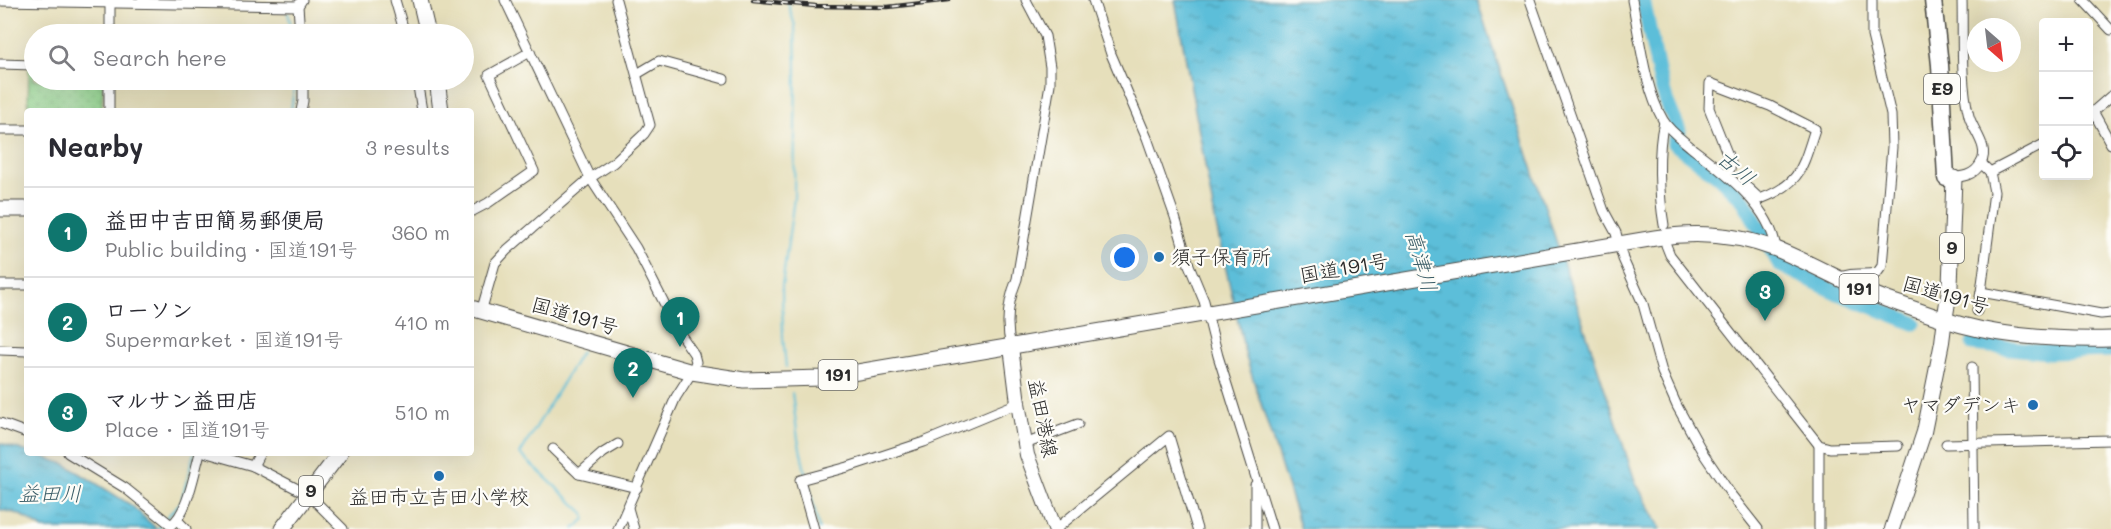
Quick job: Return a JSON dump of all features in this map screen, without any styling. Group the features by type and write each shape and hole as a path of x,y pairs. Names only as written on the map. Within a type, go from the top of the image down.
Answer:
{"highway":[{"path":"420,0 426,24"},
{"name":"E9","path":"1933,0 1950,178"},
{"name":"E9","path":"1940,0 1953,116 1950,178"},
{"path":"438,90 441,108"},
{"name":"9","path":"1945,318 1950,286 1950,178"},
{"path":"0,208 24,209"},
{"name":"国道191号","path":"476,310 692,372 744,380 822,378 1616,244 1675,235 1709,234 1742,239 1776,249 1887,300 1961,324 2031,336 2111,339"},
{"name":"9","path":"282,529 338,456"}],"main road":[{"path":"1892,529 1924,432 1945,318"},
{"name":"益田港線","path":"1011,347 1027,455 1055,529"}],"street":[{"path":"395,0 402,24"},
{"path":"505,0 590,178 636,248 679,332 694,354 696,362 676,397 618,529"},
{"path":"476,310 495,263 507,250 590,178 613,163 644,134 650,125 616,0"},
{"path":"1011,347 1007,330 1010,297 1017,279 1050,84 1050,67 1044,36 1026,0"},
{"path":"1094,0 1112,54 1147,138 1189,265 1204,301 1272,529"},
{"path":"1530,0 1604,211 1617,233 1616,244 1643,304 1662,372 1702,453 1758,529"},
{"path":"1632,0 1654,100 1664,122 1679,138 1743,190 1774,237 1776,249"},
{"path":"1838,278 1849,273 1868,275 1877,273 1882,266 1892,147 1891,115 1872,36 1872,0"},
{"path":"1950,178 1969,175 1981,163 1984,152 1982,143 1972,126 1965,93 1962,0"},
{"path":"2083,0 2111,30"},
{"path":"0,1 110,4 300,3 300,24"},
{"path":"110,4 110,24"},
{"path":"474,210 534,171 489,75 530,52"},
{"path":"637,74 659,61 724,79"},
{"path":"0,64 24,65"},
{"path":"1726,174 1731,163 1709,108 1710,82 1770,106 1815,129 1803,165 1794,180 1778,192 1760,199 1750,188 1743,190"},
{"path":"109,90 109,108"},
{"path":"302,108 303,90"},
{"path":"419,90 422,108"},
{"path":"2093,112 2111,96"},
{"path":"2093,117 2111,144"},
{"path":"1664,122 1661,135 1660,183 1664,225"},
{"path":"0,130 24,130"},
{"path":"1990,172 2039,146"},
{"path":"1977,311 1994,192 1990,172 1981,163"},
{"path":"1666,245 1670,255 1820,445 1830,448 1898,446"},
{"path":"0,285 24,285"},
{"path":"1981,292 2101,314 2111,313"},
{"path":"0,350 24,351"},
{"path":"1972,367 1974,529"},
{"path":"814,529 800,480 924,442 1018,403"},
{"path":"0,423 24,432"},
{"path":"1025,444 1078,424"},
{"path":"1055,529 1169,436 1197,529"},
{"path":"1946,444 2111,440"},
{"path":"579,474 603,453 618,444"},
{"path":"1819,529 1820,445"},
{"path":"553,449 579,474 637,488"},
{"path":"81,456 126,488 171,525 177,520 184,507 199,456"},
{"path":"218,456 253,466 309,495 343,529"},
{"path":"253,466 258,456"},
{"path":"1255,477 1255,529"},
{"path":"628,508 634,529"},
{"path":"177,520 186,529"}],"green space":[{"path":"28,90 103,90 102,108 28,108"}],"water":[{"name":"高津川","path":"1175,0 1477,0 1635,481 1661,529 1301,529 1246,357 1216,225"},
{"name":"益田川","path":"0,443 24,451 24,456 40,456 65,464 131,505 157,529 43,529 19,514 0,510"}],"waterway":[{"path":"786,367 782,286 794,198 796,69 795,26 787,0"},
{"name":"古川","path":"1643,0 1660,80 1679,131 1674,143 1718,176 1744,201 1780,265 1838,293 1914,323"},
{"path":"288,13 291,24"},
{"path":"291,108 294,90"},
{"name":"古川","path":"1973,344 2049,352 2111,350"},
{"path":"574,529 585,519 584,513 520,454 581,352"},
{"path":"792,393 806,476"},
{"path":"166,518 181,502 193,456"},
{"path":"808,482 819,529"},
{"path":"158,529 162,522"}],"railway":[{"path":"753,0 815,6 888,7 949,0"}],"place":[{"name":"須子保育所","path":"1159,257"},
{"name":"マルサン益田店","path":"1765,321"},
{"name":"益田中吉田簡易郵便局","path":"680,347"},
{"name":"ローソン","path":"633,398"},
{"name":"ヤマダデンキ","path":"2033,405"},
{"name":"益田市立吉田小学校","path":"439,476"}]}
